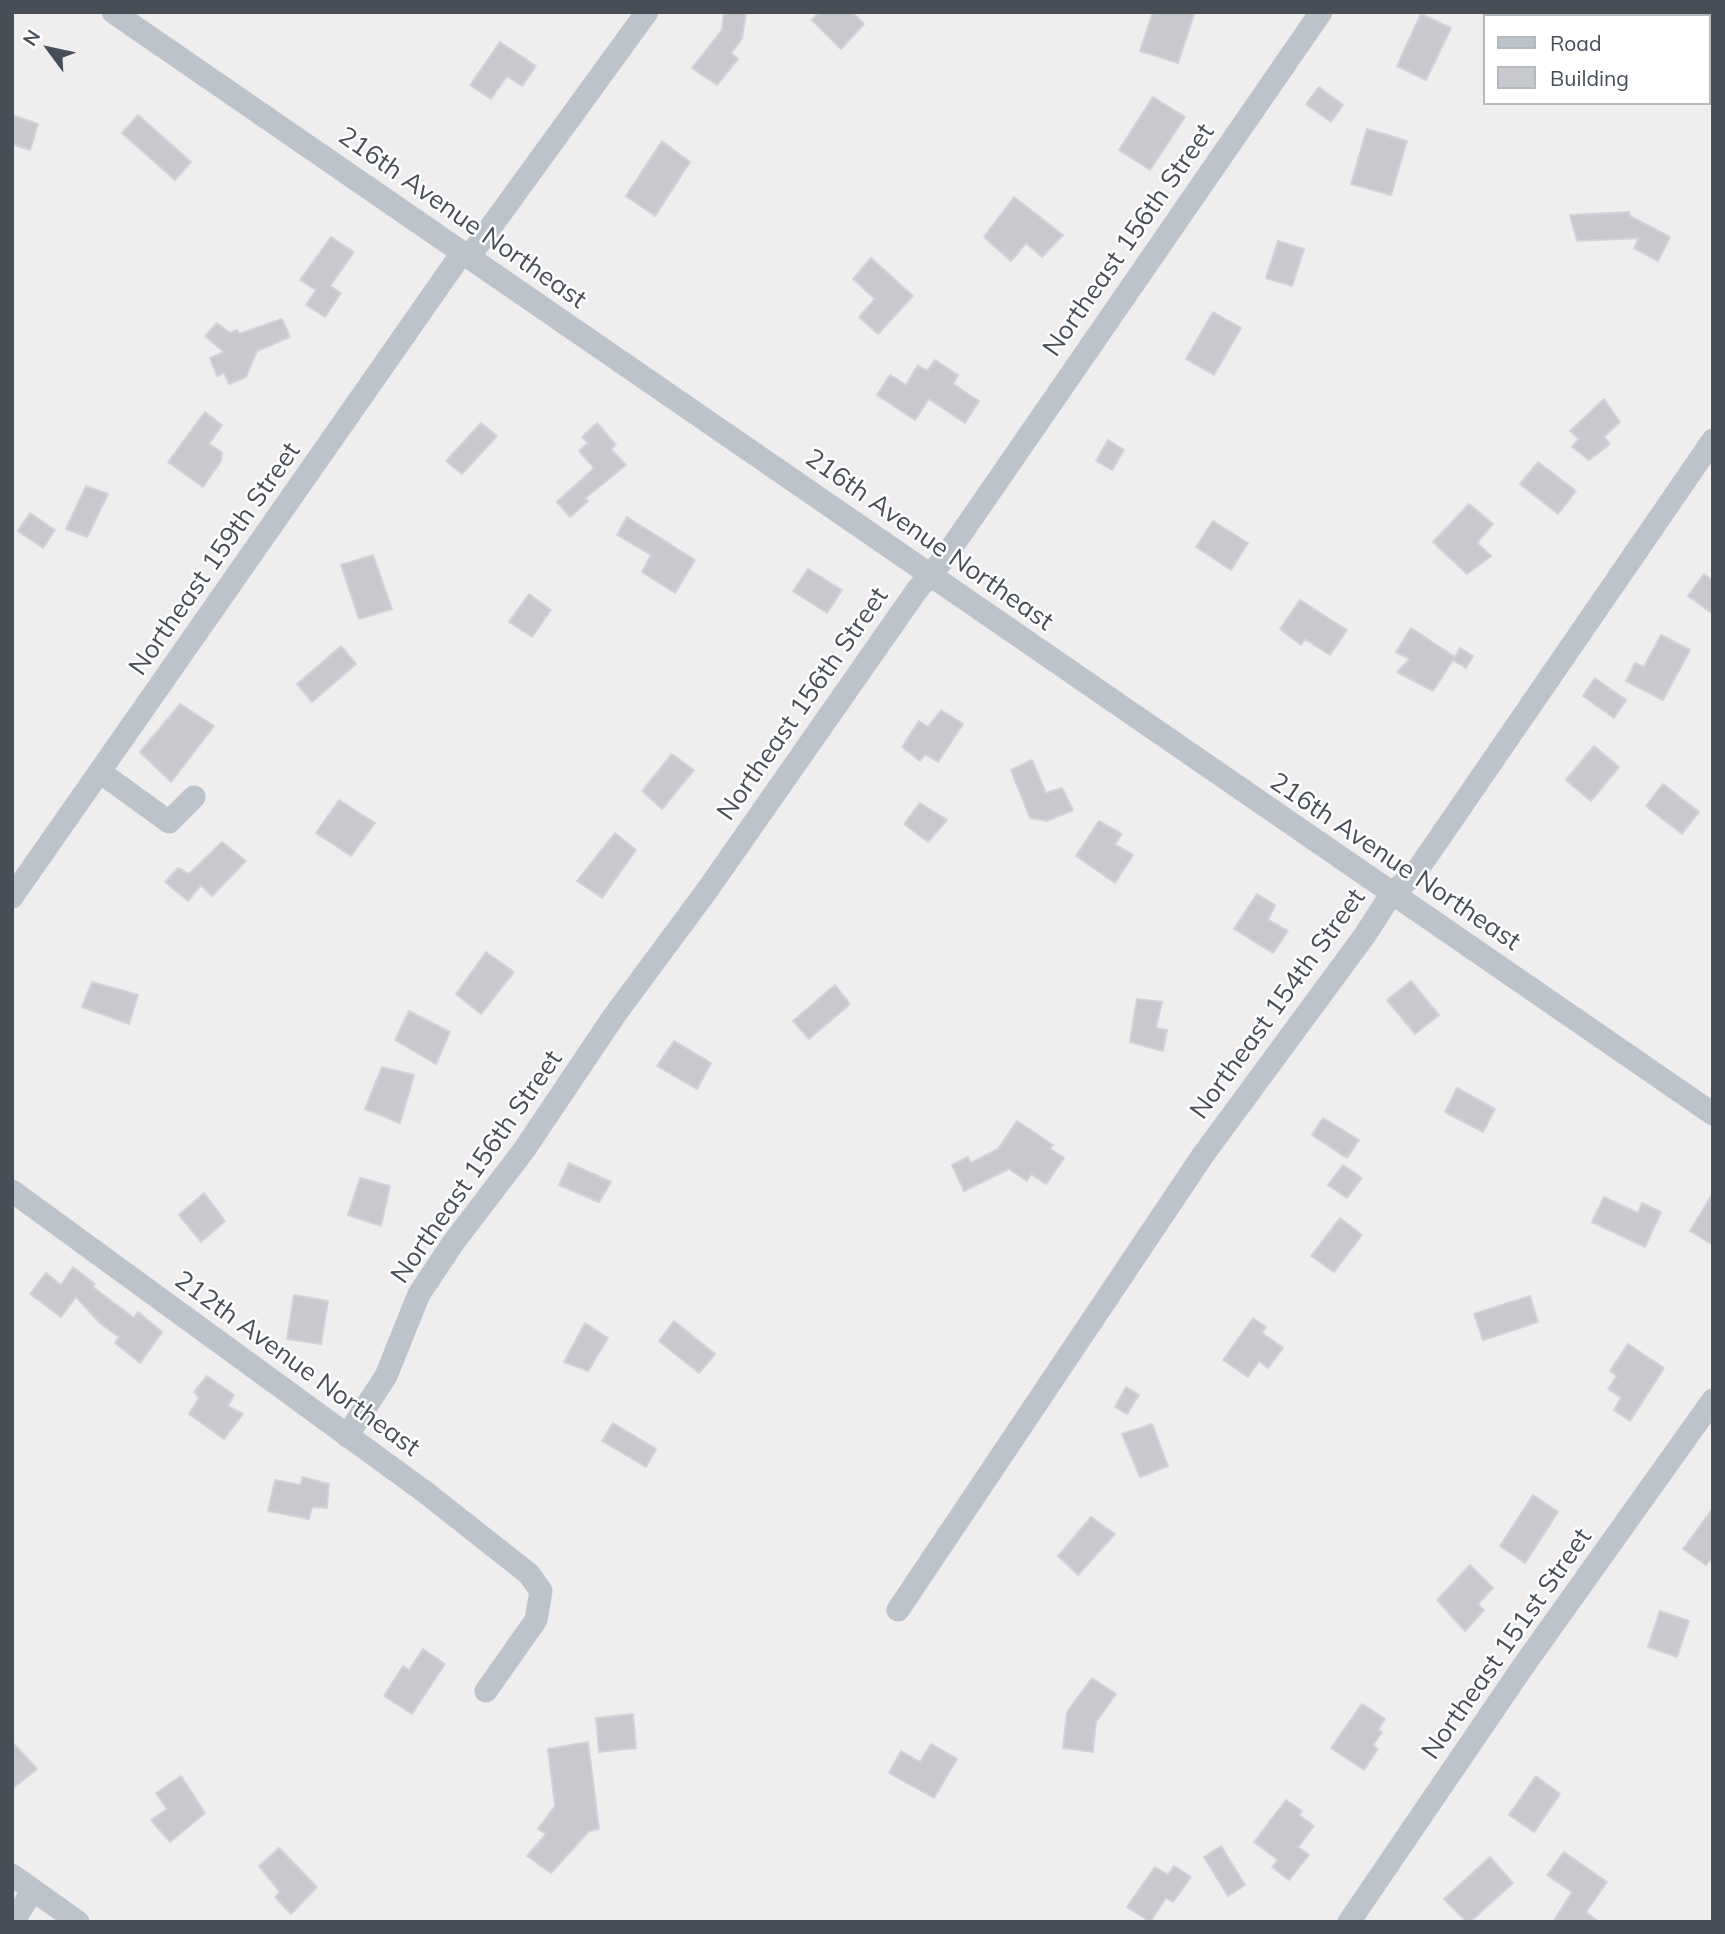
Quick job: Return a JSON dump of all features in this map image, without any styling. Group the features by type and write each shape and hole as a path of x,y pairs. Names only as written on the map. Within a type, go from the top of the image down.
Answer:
{"street":[{"name":"216th Avenue Northeast","path":"113,12 1713,1114"},
{"name":"Northeast 159th Street","path":"12,897 465,255 647,12"},
{"name":"Northeast 156th Street","path":"347,1436 386,1376 419,1294 453,1243 524,1150 614,1017 930,574 943,560 1321,12"},
{"name":"Northeast 154th Street","path":"898,1609 1203,1155 1365,935 1392,893 1414,875 1713,440"},
{"path":"100,772 169,822 194,797"},
{"name":"212th Avenue Northeast","path":"12,1191 425,1492 529,1574 541,1591 536,1620 486,1691"},
{"name":"Northeast 151st Street","path":"1349,1922 1522,1668 1713,1400"},
{"path":"12,1875 78,1922"},
{"path":"13,1922 33,1890"}],"building":[{"path":"724,12 746,12 742,39 731,53 738,59 717,85 692,68 722,30"},
{"path":"819,12 852,12 864,24 841,49 812,20"},
{"path":"1153,12 1195,12 1178,63 1140,51"},
{"path":"1421,14 1451,28 1426,80 1397,66"},
{"path":"500,42 536,66 522,86 507,76 491,99 470,85"},
{"path":"1319,87 1343,105 1331,122 1306,104"},
{"path":"1153,97 1185,117 1150,170 1119,150"},
{"path":"12,115 38,124 30,150 12,144"},
{"path":"138,115 191,162 175,180 122,133"},
{"path":"1367,129 1407,141 1391,195 1351,184"},
{"path":"662,141 690,162 655,216 626,196"},
{"path":"1014,197 1063,235 1042,257 1026,243 1011,261 984,237"},
{"path":"1629,212 1630,216 1670,237 1658,261 1634,248 1639,238 1577,241 1570,215"},
{"path":"331,237 354,252 330,286 341,293 325,317 306,305 316,290 300,280"},
{"path":"1278,241 1304,249 1292,286 1266,278"},
{"path":"871,258 913,296 878,334 859,317 875,299 853,279"},
{"path":"1213,312 1241,328 1214,375 1186,359"},
{"path":"282,319 290,337 257,351 246,377 229,384 224,373 217,376 210,358 224,352 205,336 217,323 230,333 237,330 239,334"},
{"path":"935,360 958,375 953,384 979,401 965,423 929,399 915,420 877,395 890,375 906,385 918,365 927,371"},
{"path":"1604,399 1620,422 1604,437 1610,444 1589,460 1572,447 1579,439 1570,431"},
{"path":"205,412 222,425 209,444 222,452 221,461 203,487 168,462"},
{"path":"481,423 497,436 462,474 446,461"},
{"path":"597,423 616,445 611,449 626,465 585,498 588,501 570,517 557,502 594,468 579,451 588,443 582,437"},
{"path":"1108,440 1124,450 1112,470 1096,461"},
{"path":"1538,462 1576,491 1558,514 1520,484"},
{"path":"86,486 108,494 87,537 66,529"},
{"path":"1469,504 1493,524 1477,543 1491,556 1467,574 1433,542"},
{"path":"30,513 55,530 43,548 18,531"},
{"path":"627,517 695,560 675,593 642,572 651,555 617,535"},
{"path":"1213,521 1248,543 1231,570 1196,547"},
{"path":"373,555 392,609 359,619 341,565"},
{"path":"808,569 842,590 827,613 793,591"},
{"path":"1704,574 1713,581 1713,614 1688,596"},
{"path":"529,594 551,610 532,637 509,622"},
{"path":"1300,600 1347,630 1330,655 1305,639 1301,645 1280,629"},
{"path":"1411,628 1455,657 1460,648 1473,656 1466,668 1453,660 1433,691 1397,672 1410,659 1396,652"},
{"path":"1661,635 1690,650 1663,700 1626,681 1635,663 1644,667"},
{"path":"341,646 356,664 312,702 297,684"},
{"path":"1595,678 1626,700 1614,718 1583,696"},
{"path":"180,704 214,726 171,782 140,752"},
{"path":"941,710 963,724 938,762 925,754 920,761 902,747 919,721 928,727"},
{"path":"1594,746 1619,767 1591,801 1566,780"},
{"path":"672,754 694,770 662,809 642,791"},
{"path":"1032,760 1046,793 1062,788 1073,810 1047,821 1030,818 1011,770"},
{"path":"1663,784 1699,812 1682,834 1646,806"},
{"path":"339,800 375,823 351,856 316,833"},
{"path":"920,803 947,820 928,842 904,824"},
{"path":"1099,821 1122,834 1115,844 1133,855 1115,883 1076,856"},
{"path":"615,833 636,850 602,898 577,881"},
{"path":"222,842 246,861 212,896 201,885 188,901 165,882 178,868 189,874"},
{"path":"1257,894 1275,905 1268,920 1288,931 1273,953 1234,929"},
{"path":"486,952 514,972 481,1014 456,994"},
{"path":"1411,981 1439,1015 1415,1034 1387,1000"},
{"path":"92,982 138,995 129,1024 82,1007"},
{"path":"835,985 850,1004 809,1039 793,1021"},
{"path":"1137,999 1162,1002 1156,1028 1167,1030 1163,1051 1130,1042"},
{"path":"409,1011 450,1032 436,1064 395,1040"},
{"path":"674,1041 711,1063 697,1089 657,1066"},
{"path":"382,1067 414,1075 400,1123 365,1109"},
{"path":"1457,1088 1495,1109 1483,1132 1445,1112"},
{"path":"1323,1118 1359,1140 1347,1158 1312,1135"},
{"path":"1017,1121 1053,1145 1050,1149 1064,1158 1046,1184 1031,1174 1027,1181 1009,1169 964,1191 952,1165 968,1157 971,1163 998,1149"},
{"path":"569,1163 611,1182 599,1202 559,1185"},
{"path":"1343,1165 1362,1178 1347,1198 1328,1185"},
{"path":"360,1178 390,1186 381,1226 348,1215"},
{"path":"204,1193 225,1221 201,1242 179,1215"},
{"path":"1713,1193 1713,1245 1690,1231"},
{"path":"1604,1197 1638,1213 1642,1203 1661,1212 1645,1247 1592,1222"},
{"path":"1340,1218 1362,1235 1334,1272 1311,1256"},
{"path":"73,1267 95,1284 93,1287 134,1318 138,1312 162,1332 140,1363 115,1343 119,1337 100,1323 76,1297 61,1317 30,1294 46,1273 61,1285"},
{"path":"294,1295 328,1301 321,1344 287,1339"},
{"path":"1530,1296 1538,1322 1483,1340 1474,1314"},
{"path":"1253,1318 1266,1327 1262,1333 1283,1348 1268,1368 1259,1361 1248,1377 1223,1360"},
{"path":"674,1321 715,1354 699,1373 659,1341"},
{"path":"585,1323 608,1338 588,1371 564,1362"},
{"path":"1628,1344 1664,1368 1630,1421 1614,1410 1621,1398 1608,1389 1617,1376 1610,1371"},
{"path":"207,1376 234,1395 228,1406 243,1414 224,1439 189,1414 199,1398 194,1392"},
{"path":"1126,1387 1139,1395 1127,1414 1115,1407"},
{"path":"613,1423 656,1449 646,1467 602,1441"},
{"path":"1152,1424 1168,1466 1140,1477 1122,1434"},
{"path":"302,1477 329,1484 327,1508 312,1507 309,1519 268,1511 275,1480 301,1485"},
{"path":"1533,1495 1558,1512 1525,1563 1500,1546"},
{"path":"1713,1508 1713,1556 1706,1565 1683,1549"},
{"path":"1091,1517 1115,1534 1078,1575 1058,1556"},
{"path":"1470,1565 1493,1588 1478,1604 1484,1610 1465,1631 1437,1600"},
{"path":"1660,1611 1689,1621 1677,1657 1648,1647"},
{"path":"423,1649 445,1664 412,1714 384,1696 403,1666 409,1670"},
{"path":"1092,1678 1116,1694 1096,1722 1093,1752 1063,1748 1067,1712"},
{"path":"1362,1704 1385,1719 1378,1730 1382,1732 1373,1745 1378,1749 1364,1770 1331,1748"},
{"path":"633,1714 636,1748 599,1752 596,1718"},
{"path":"12,1742 37,1769 12,1789"},
{"path":"588,1742 599,1829 589,1831 551,1873 527,1856 546,1834 538,1829 555,1806 548,1749"},
{"path":"931,1744 957,1759 934,1798 889,1773 901,1751 920,1762"},
{"path":"181,1776 205,1813 170,1842 151,1820 167,1809 156,1793"},
{"path":"1536,1776 1560,1794 1534,1832 1509,1815"},
{"path":"1286,1800 1302,1811 1299,1815 1314,1826 1298,1847 1309,1855 1289,1880 1272,1867 1278,1860 1254,1842"},
{"path":"1221,1846 1245,1885 1228,1896 1204,1857"},
{"path":"279,1848 317,1887 291,1914 275,1897 280,1892 259,1866"},
{"path":"1564,1852 1607,1882 1586,1912 1599,1922 1553,1922 1572,1892 1547,1875"},
{"path":"1490,1857 1513,1883 1467,1922 1444,1899"},
{"path":"1174,1866 1191,1877 1173,1902 1166,1898 1150,1922 1127,1907 1155,1867 1168,1875"}]}
